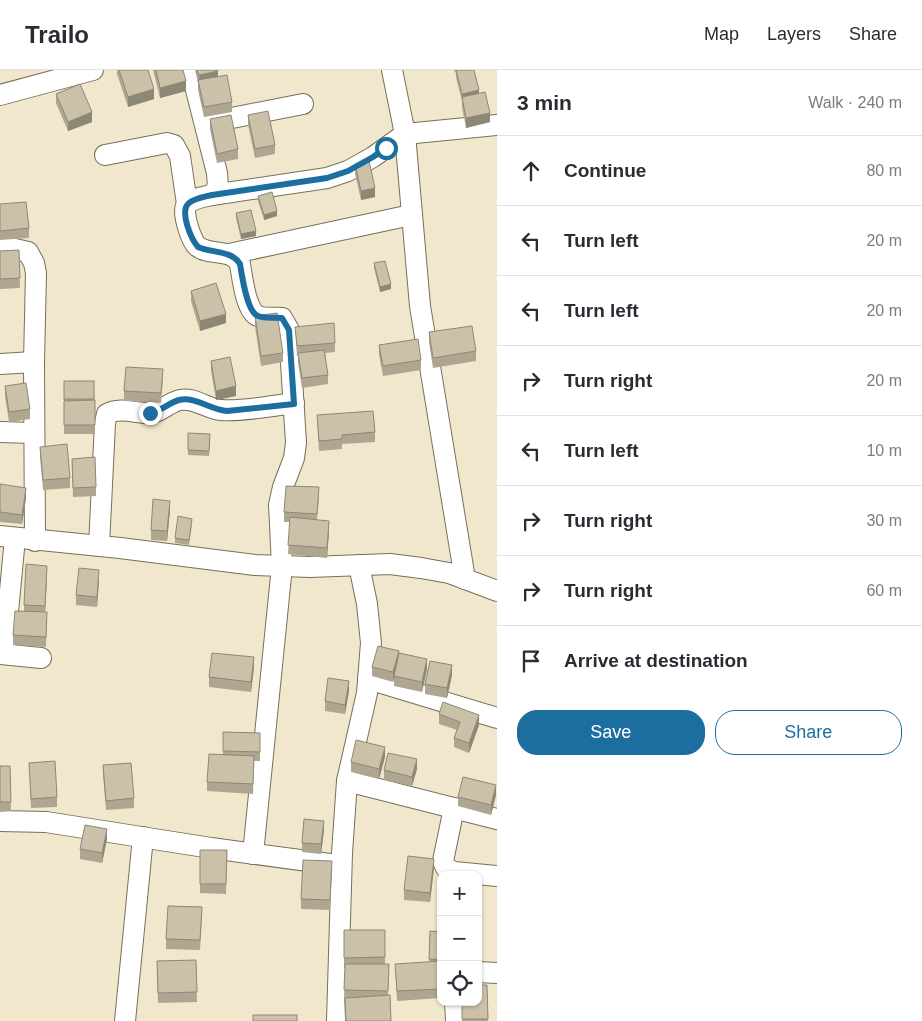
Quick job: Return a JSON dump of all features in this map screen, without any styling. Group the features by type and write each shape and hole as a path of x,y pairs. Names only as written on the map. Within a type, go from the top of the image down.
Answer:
{"street":[{"path":"0,96 93,70"},
{"path":"190,70 217,173 218,186 212,195"},
{"path":"392,70 405,134 420,306 465,579"},
{"path":"204,124 303,104"},
{"path":"253,854 282,566 279,505 283,486 294,458 296,443 289,330 282,318 260,318 254,314 250,307 240,264 237,259 229,254 198,247 190,232 184,210 187,204 194,200 212,195 327,178 348,171 373,157 405,134 497,125"},
{"path":"105,155 167,143 174,145 180,156 187,204"},
{"path":"229,254 411,215"},
{"path":"0,249 15,249 28,252 34,263 36,273 34,432 17,538 2,654 41,658"},
{"path":"0,364 34,362"},
{"path":"99,546 107,414 122,410 150,413 160,411 179,400 190,400 227,411 294,404"},
{"path":"0,432 34,432"},
{"path":"17,538 255,565 390,564 449,573 497,591"},
{"path":"337,1021 347,781 368,679 370,634 367,604 358,565"},
{"path":"368,679 497,718"},
{"path":"347,781 497,820"},
{"path":"454,808 443,861 446,868 454,872 497,876"},
{"path":"0,821 46,822 342,866"},
{"path":"125,1021 143,837"},
{"path":"482,972 497,972"},
{"path":"455,1006 456,1021"}],"building":[{"path":"119,70 148,70 154,89 128,97"},
{"path":"156,70 183,70 186,81 160,88"},
{"path":"197,70 218,70 218,71 199,75"},
{"path":"456,70 474,70 479,90 462,94"},
{"path":"227,75 232,102 204,107 198,80"},
{"path":"80,84 92,112 68,122 56,94"},
{"path":"485,92 490,113 466,118 462,97"},
{"path":"268,111 275,145 255,149 248,115"},
{"path":"231,115 238,149 217,154 210,119"},
{"path":"369,161 375,188 361,191 355,164"},
{"path":"272,192 277,211 264,215 258,196"},
{"path":"26,202 29,228 0,231 0,204"},
{"path":"251,210 256,231 241,234 236,213"},
{"path":"19,250 20,278 0,279 0,251"},
{"path":"385,261 391,284 380,287 374,263"},
{"path":"216,283 226,314 200,321 191,291"},
{"path":"277,313 283,353 261,356 255,316"},
{"path":"334,323 335,343 297,346 295,327"},
{"path":"472,326 476,351 433,358 429,332"},
{"path":"418,339 421,360 383,366 379,345"},
{"path":"324,350 328,375 302,378 298,353"},
{"path":"230,357 236,386 216,391 211,361"},
{"path":"126,367 163,369 161,393 124,391"},
{"path":"64,381 94,381 94,399 64,399"},
{"path":"26,383 30,409 9,412 5,386"},
{"path":"95,400 95,425 64,425 64,401"},
{"path":"373,411 375,432 342,435 342,439 319,441 317,415"},
{"path":"188,433 210,434 209,451 188,450"},
{"path":"67,444 70,478 43,480 40,447"},
{"path":"95,457 96,487 73,488 72,459"},
{"path":"0,484 26,488 22,515 0,512"},
{"path":"286,486 319,487 317,514 284,512"},
{"path":"153,499 170,501 167,531 151,530"},
{"path":"178,516 192,519 189,540 175,538"},
{"path":"290,517 329,521 327,548 288,545"},
{"path":"26,564 47,566 45,606 24,605"},
{"path":"79,568 99,570 97,597 76,595"},
{"path":"15,611 47,612 46,637 13,635"},
{"path":"378,646 399,651 393,672 372,667"},
{"path":"212,653 254,657 251,682 209,677"},
{"path":"399,653 427,659 422,682 394,676"},
{"path":"430,661 452,665 447,688 425,684"},
{"path":"328,678 349,681 345,705 325,701"},
{"path":"443,702 479,715 469,743 454,738 460,722 439,714"},
{"path":"223,732 260,733 260,752 223,751"},
{"path":"356,740 385,747 379,769 351,762"},
{"path":"388,753 417,759 412,777 384,770"},
{"path":"209,754 254,756 253,784 207,782"},
{"path":"55,761 57,797 31,799 29,763"},
{"path":"131,763 134,798 106,801 103,765"},
{"path":"0,766 10,766 11,802 0,802"},
{"path":"463,777 496,785 491,805 458,797"},
{"path":"304,819 324,821 321,844 302,843"},
{"path":"85,825 107,829 102,853 80,849"},
{"path":"200,850 227,850 226,884 200,884"},
{"path":"408,856 434,859 430,893 404,890"},
{"path":"303,860 332,861 330,900 301,899"},
{"path":"168,906 202,907 200,940 166,939"},
{"path":"344,930 385,930 385,957 344,958"},
{"path":"430,931 437,932 437,960 429,959"},
{"path":"196,960 197,992 158,993 157,961"},
{"path":"437,961 437,989 397,991 395,964"},
{"path":"345,964 389,964 388,991 344,990"},
{"path":"482,985 487,985 488,1019 462,1019 462,1006 482,1006"},
{"path":"390,995 391,1021 346,1021 345,998"},
{"path":"253,1015 297,1015 297,1021 253,1021"}],"route":[{"path":"150,413 160,411 179,400 190,400 227,411 294,404 287,324 282,318 260,318 254,314 250,307 240,264 237,259 229,254 204,250 193,241 184,210 187,204 212,195 327,178 348,171 386,148"}]}
